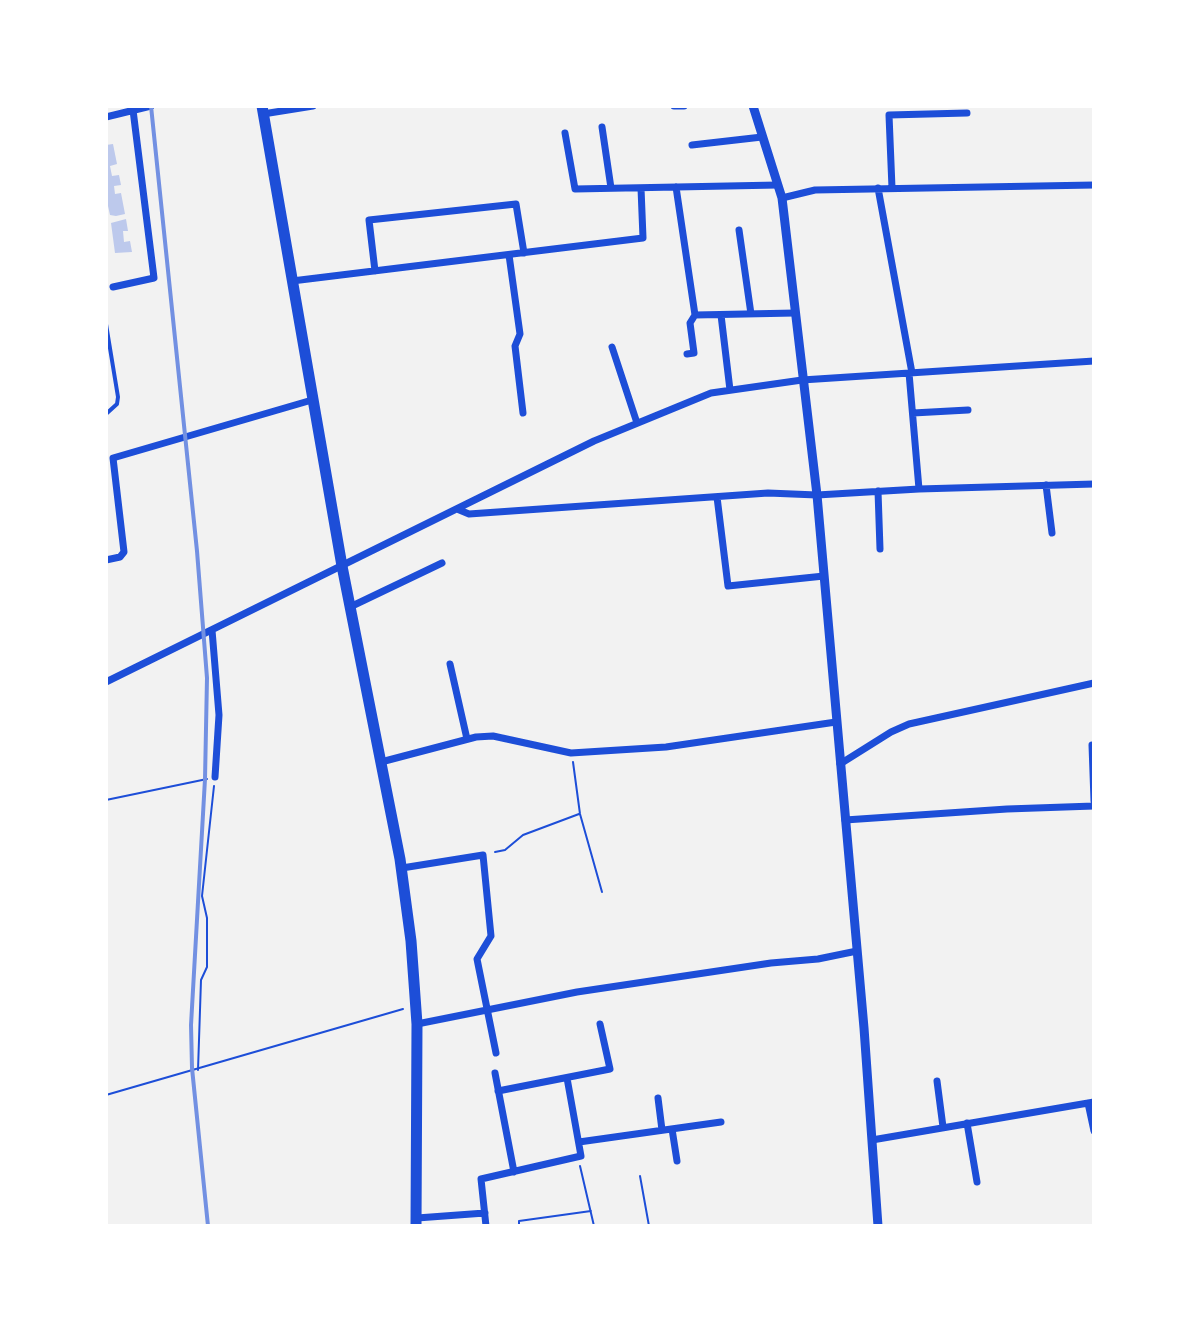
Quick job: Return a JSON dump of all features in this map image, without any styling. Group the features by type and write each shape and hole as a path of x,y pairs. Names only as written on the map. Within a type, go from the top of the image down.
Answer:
{"main road":[{"path":"262,110 342,566 402,868 417,1024 416,1222"}],"street":[{"path":"106,117 151,106"},
{"path":"262,110 313,106"},
{"path":"674,106 684,106"},
{"path":"753,106 782,198 817,495 878,1226"},
{"path":"109,288 154,278 133,110"},
{"path":"892,188 889,115 967,113"},
{"path":"602,127 611,188"},
{"path":"565,133 575,189 778,185"},
{"path":"692,145 762,137"},
{"path":"782,198 815,190 1094,185"},
{"path":"676,187 695,315 690,323 694,353 687,354"},
{"path":"292,281 643,238 641,188"},
{"path":"878,188 911,373 919,489"},
{"path":"375,271 369,220 516,204 524,253"},
{"path":"739,230 751,314"},
{"path":"509,255 520,334 515,346 523,413"},
{"path":"695,315 795,313"},
{"path":"721,315 730,390"},
{"path":"612,347 637,423"},
{"path":"106,682 594,441 711,393 802,380 1094,361"},
{"path":"106,560 120,557 124,552 113,458 312,400"},
{"path":"913,413 968,410"},
{"path":"457,509 469,514 768,493 817,495 1094,484"},
{"path":"1046,485 1052,533"},
{"path":"878,491 880,549"},
{"path":"717,497 728,586 824,576"},
{"path":"350,607 442,563"},
{"path":"212,630 219,715 215,777"},
{"path":"450,664 467,739"},
{"path":"840,764 909,724 1094,683"},
{"path":"381,762 467,739 493,736 571,753 666,747 836,722"},
{"path":"845,820 1094,803 1092,745"},
{"path":"402,868 483,855 491,936 477,959 496,1053"},
{"path":"417,1024 649,980 818,959 857,951"},
{"path":"498,1091 610,1069 600,1024"},
{"path":"495,1073 514,1172"},
{"path":"486,1226 481,1179 581,1156 567,1078"},
{"path":"937,1081 943,1127"},
{"path":"658,1098 662,1130"},
{"path":"872,1140 1091,1103 1094,1131"},
{"path":"579,1142 721,1122"},
{"path":"967,1123 977,1182"},
{"path":"672,1129 677,1161"},
{"path":"416,1222 485,1213"}],"lane":[{"path":"106,324 118,397 117,404 106,414"}],"path":[{"path":"571,753 580,814 602,892"},
{"path":"106,800 215,777 202,896 207,918 207,967 201,980 198,1070"},
{"path":"483,855 505,850 523,835 580,814"},
{"path":"106,1095 416,1005"},
{"path":"578,1157 594,1226"},
{"path":"640,1176 649,1226"},
{"path":"519,1226 519,1221 591,1211"}],"building":[{"path":"113,144 117,164 110,166 112,176 119,175 121,185 114,186 115,194 121,193 125,214 116,216 110,215 106,197 106,145"},
{"path":"126,219 128,231 123,231 124,242 130,241 132,252 115,253 111,223"}],"railway":[{"path":"151,106 197,551 207,678 205,779 191,1025 192,1068 208,1226"}]}
